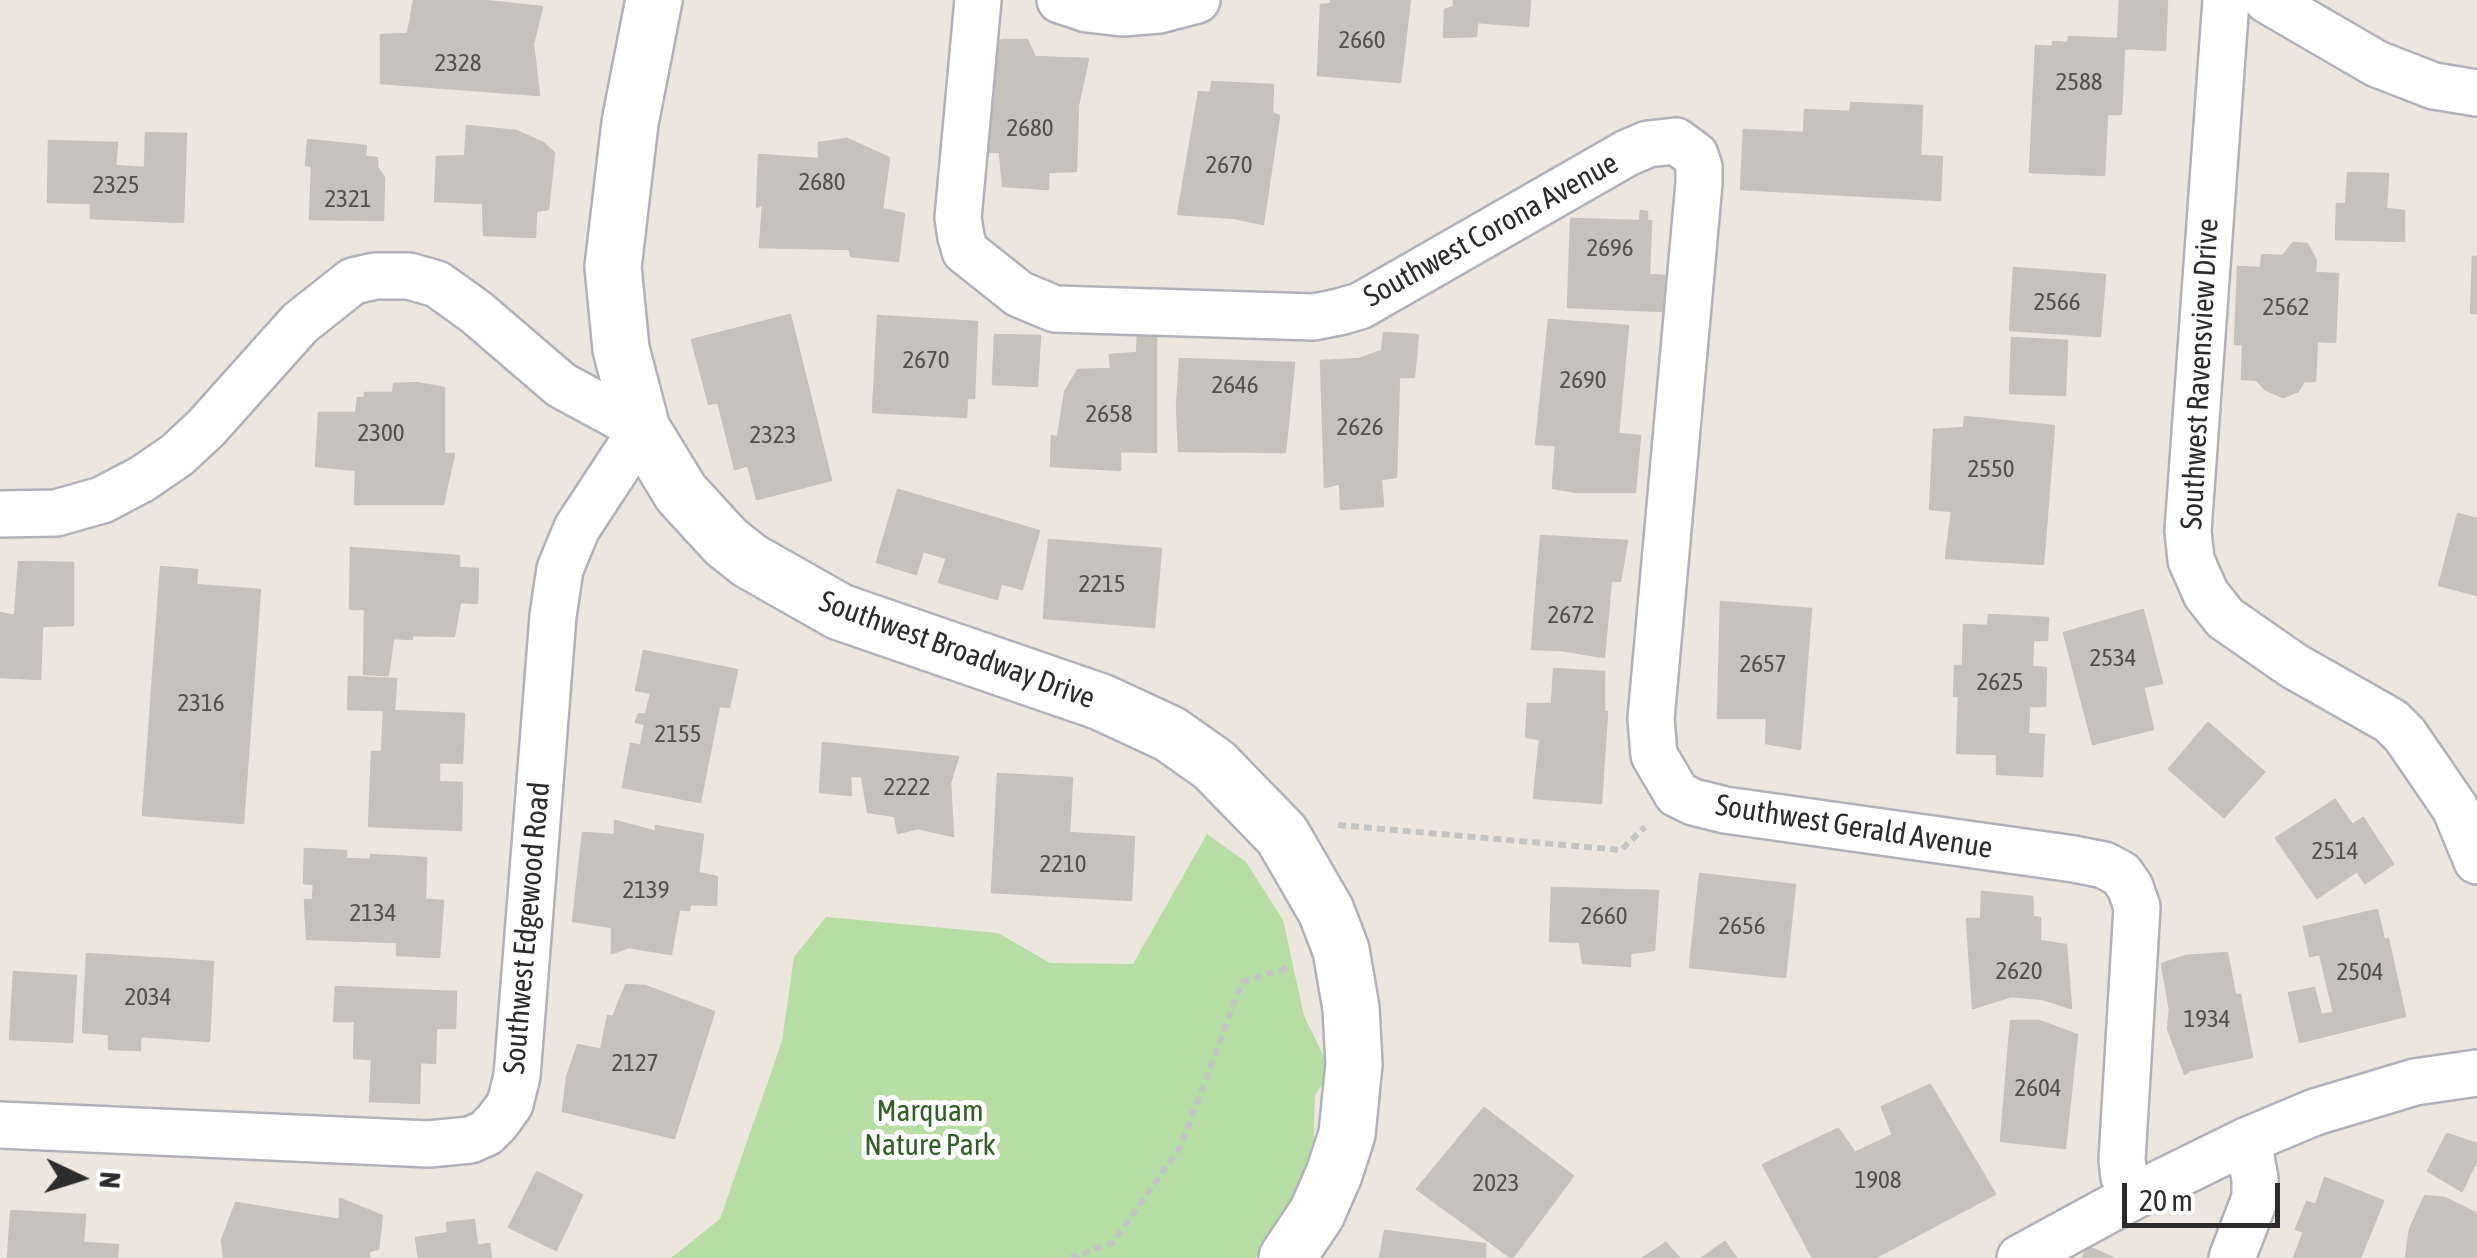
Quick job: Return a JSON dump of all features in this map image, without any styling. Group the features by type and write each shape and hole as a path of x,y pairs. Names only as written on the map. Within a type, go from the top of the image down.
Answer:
{"street":[{"name":"Southwest Broadway Drive","path":"654,0 630,124 613,266 620,349 642,430 682,493 726,542 750,562 840,612 1101,702 1170,734 1214,765 1282,835 1326,911 1341,950 1351,1008 1352,1102 1334,1174 1318,1213 1287,1258"},
{"name":"Southwest Corona Avenue","path":"978,0 958,218 960,236 965,251 1019,294 1056,309 1314,317 1339,312 1360,306 1628,153 1662,141 1686,146"},
{"path":"1060,0 1087,9 1122,13 1159,10 1197,0"},
{"name":"Southwest Ravensview Drive","path":"2226,0 2188,531 2191,560 2206,594 2225,618 2294,666 2391,720 2455,808 2477,861"},
{"path":"2267,0 2377,64 2434,86 2477,93"},
{"name":"Southwest Gerald Avenue","path":"1686,146 1695,156 1699,183 1650,740 1654,755 1677,794 1692,802 1725,810 2074,859 2104,865 2120,874 2137,907 2122,1160 2124,1176 2134,1196"},
{"path":"0,514 56,513 102,500 142,479 176,456 206,428 300,323 353,281 375,276 409,276 436,284 561,385 642,430"},
{"name":"Southwest Edgewood Road","path":"0,1125 429,1144 470,1140 486,1133 497,1122 510,1104 517,1076 553,616 560,569 577,528 642,430"},
{"path":"2020,1258 2248,1140 2366,1094 2477,1073"},
{"path":"2232,1258 2255,1198 2248,1140"}],"path":[{"path":"1282,835 1310,822 1621,850 1677,794"},
{"path":"1070,1258 1112,1243 1180,1148 1242,982 1341,950"}],"green space":[{"name":"Marquam Nature Park","path":"1207,834 1246,862 1283,920 1304,1016 1331,1071 1315,1095 1313,1155 1299,1200 1256,1258 671,1258 720,1219 782,1041 794,957 826,917 998,933 1050,963 1133,964"}],"building":[{"path":"414,0 475,0 542,7 533,44 539,95 381,83 381,35 408,34"},
{"path":"1331,0 1410,0 1400,82 1318,75 1321,5 1331,4"},
{"path":"1454,0 1530,0 1528,26 1477,22 1476,36 1444,37 1445,10 1454,7"},
{"path":"2120,0 2167,0 2165,50 2124,48 2121,114 2107,114 2104,175 2030,172 2036,46 2068,43 2069,37 2118,39"},
{"path":"1002,40 1027,40 1035,57 1088,59 1078,105 1076,171 1048,172 1048,189 1003,186 1000,152 982,151 989,49"},
{"path":"1212,82 1273,85 1272,113 1279,116 1263,224 1178,214 1199,92 1211,93"},
{"path":"1851,103 1922,106 1920,156 1942,157 1940,200 1741,189 1744,130 1804,133 1805,110 1850,112"},
{"path":"467,126 516,131 543,143 554,153 548,209 536,211 535,237 484,235 483,203 435,201 437,157 465,156"},
{"path":"146,133 186,134 183,222 91,218 91,203 48,202 49,141 117,143 115,166 145,168"},
{"path":"847,139 889,158 882,209 904,214 898,261 851,256 850,249 760,247 763,204 757,207 759,155 819,159 819,143"},
{"path":"308,140 366,146 365,157 377,158 384,178 383,220 310,219 312,166 306,165"},
{"path":"2348,173 2388,174 2386,209 2404,211 2404,241 2336,239 2337,204 2346,204"},
{"path":"1641,211 1647,212 1647,221 1651,221 1649,275 1664,276 1663,311 1568,307 1571,219 1640,221"},
{"path":"2293,243 2307,244 2316,260 2315,273 2338,274 2335,342 2317,341 2315,381 2304,381 2298,391 2283,397 2265,389 2257,380 2242,379 2243,344 2235,344 2238,267 2261,268 2262,255 2283,256"},
{"path":"2473,257 2477,257 2477,313 2471,313"},
{"path":"2014,268 2105,275 2100,336 2010,330"},
{"path":"790,315 831,480 757,499 748,465 735,469 718,402 709,404 692,340"},
{"path":"878,316 977,322 974,398 967,398 966,417 873,412"},
{"path":"1549,320 1628,326 1618,434 1640,436 1635,492 1553,488 1556,445 1536,444"},
{"path":"1156,332 1156,452 1120,451 1120,470 1051,466 1052,436 1058,438 1065,392 1078,370 1111,369 1110,355 1137,353 1138,334"},
{"path":"1384,333 1418,335 1414,377 1399,377 1396,477 1381,479 1383,506 1341,509 1340,483 1325,487 1321,361 1359,359 1382,351"},
{"path":"995,335 1040,336 1037,386 993,384"},
{"path":"2012,338 2067,341 2065,395 2010,393"},
{"path":"1180,359 1294,363 1285,452 1179,451"},
{"path":"394,384 444,388 444,454 454,454 443,504 355,504 356,470 316,466 319,413 356,413 358,398 365,398 365,393 393,393"},
{"path":"1965,417 2054,426 2043,564 1946,558 1952,511 1930,509 1934,430 1964,428"},
{"path":"898,490 1039,531 1022,589 1001,583 997,599 939,582 947,558 923,551 916,574 877,562"},
{"path":"2458,514 2477,519 2477,595 2439,585"},
{"path":"1541,536 1627,541 1620,581 1611,580 1604,657 1532,649"},
{"path":"1049,540 1161,549 1154,627 1044,618"},
{"path":"351,548 459,556 459,568 478,569 477,603 460,602 454,636 393,638 388,675 364,674 365,609 350,609"},
{"path":"19,562 73,563 73,625 42,626 40,679 0,677 0,613 15,616"},
{"path":"161,567 197,570 196,585 260,590 243,823 143,815"},
{"path":"1721,602 1811,609 1800,749 1766,743 1767,718 1718,718"},
{"path":"2143,610 2162,683 2143,687 2153,729 2093,744 2064,633"},
{"path":"1989,615 2048,618 2047,640 2033,640 2032,667 2046,668 2045,706 2029,706 2028,734 2044,735 2042,776 1997,774 1997,754 1957,753 1959,696 1954,696 1955,666 1963,666 1964,625 1988,626"},
{"path":"644,651 737,670 729,707 719,706 700,802 623,787 631,744 641,746 645,724 636,722 639,714 646,715 651,693 636,690"},
{"path":"1554,669 1604,672 1607,712 1601,803 1534,798 1540,739 1526,737 1528,704 1552,704"},
{"path":"349,677 396,679 394,711 464,714 462,763 439,762 439,782 462,783 461,830 369,826 372,752 382,752 384,710 348,709"},
{"path":"2208,723 2264,772 2224,817 2169,769"},
{"path":"823,743 958,757 950,783 953,836 918,828 898,833 895,816 868,812 862,776 850,776 851,795 820,792"},
{"path":"998,774 1072,778 1069,833 1134,837 1131,900 992,892"},
{"path":"2335,800 2352,825 2363,818 2393,864 2365,883 2357,871 2317,898 2276,838"},
{"path":"615,821 656,832 656,826 703,835 698,873 717,877 716,905 690,904 689,910 679,909 671,954 629,947 612,953 612,927 573,921 583,833 615,835"},
{"path":"305,849 346,851 346,859 371,860 371,855 426,858 425,900 443,901 439,957 397,955 397,942 307,939 305,900 313,900 314,884 304,883"},
{"path":"1700,874 1795,885 1785,977 1690,967"},
{"path":"1552,888 1658,891 1654,950 1630,953 1630,966 1583,963 1580,942 1550,941"},
{"path":"1982,892 2032,897 2033,917 2040,918 2040,941 2066,945 2071,1008 2043,999 2011,996 1973,1008 1967,919 1981,919"},
{"path":"2377,910 2384,940 2388,939 2405,1016 2300,1042 2289,993 2314,988 2321,1015 2334,1013 2320,954 2310,956 2304,927"},
{"path":"2227,953 2252,1057 2185,1074 2168,1029 2170,1010 2162,964 2186,956"},
{"path":"87,954 213,962 209,1041 140,1036 140,1050 109,1049 109,1034 83,1032"},
{"path":"14,972 76,976 72,1042 10,1039"},
{"path":"626,985 645,986 714,1012 674,1138 563,1111 567,1077 578,1045 601,1050 608,1016 613,1017"},
{"path":"336,987 456,992 455,1028 436,1028 435,1063 420,1062 419,1103 370,1101 372,1059 354,1058 355,1021 334,1021"},
{"path":"2011,1021 2039,1021 2077,1035 2065,1148 2001,1141"},
{"path":"1930,1085 1995,1194 1874,1258 1813,1258 1763,1165 1838,1129 1855,1153 1893,1135 1882,1107"},
{"path":"1484,1108 1573,1176 1512,1258 1417,1189"},
{"path":"2447,1134 2477,1144 2477,1159 2462,1191 2428,1171"},
{"path":"537,1172 582,1195 556,1250 509,1227"},
{"path":"2325,1178 2383,1201 2360,1258 2294,1258 2304,1232 2296,1229 2307,1202 2316,1205"},
{"path":"2425,1196 2445,1198 2477,1214 2477,1258 2406,1258 2410,1229"},
{"path":"340,1199 382,1216 378,1249 369,1251 369,1258 224,1258 222,1240 236,1203 340,1220"},
{"path":"11,1211 85,1215 83,1243 118,1245 117,1258 8,1258"},
{"path":"474,1220 477,1246 489,1244 491,1258 419,1258 416,1238 448,1233 447,1223"},
{"path":"1385,1231 1485,1244 1485,1258 1380,1258"},
{"path":"1725,1242 1736,1258 1702,1258"},
{"path":"1666,1243 1679,1258 1643,1258"},
{"path":"2088,1247 2113,1258 2083,1258"}]}
